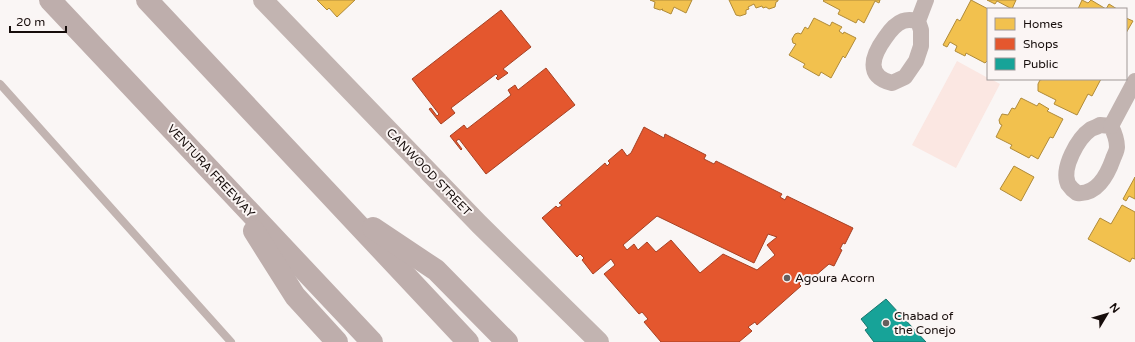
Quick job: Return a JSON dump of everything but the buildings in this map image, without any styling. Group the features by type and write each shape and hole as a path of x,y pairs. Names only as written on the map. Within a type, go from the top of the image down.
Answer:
{"highway":[{"name":"VENTURA FREEWAY","path":"50,0 372,342"},
{"path":"147,0 468,342"},
{"path":"228,189 295,296 337,342"},
{"path":"343,209 436,270 507,342"}],"street":[{"name":"CANWOOD STREET","path":"263,0 480,224 598,342"},
{"path":"918,21 926,0"},
{"path":"1111,126 1135,81"}],"lane":[{"path":"0,84 231,342"}],"shaded area":[{"path":"957,61 987,77 987,80 993,80 1000,84 956,168 912,145"}],"place":[{"name":"Agoura Acorn","path":"787,278"},
{"name":"Chabad of the Conejo","path":"886,323"}]}
